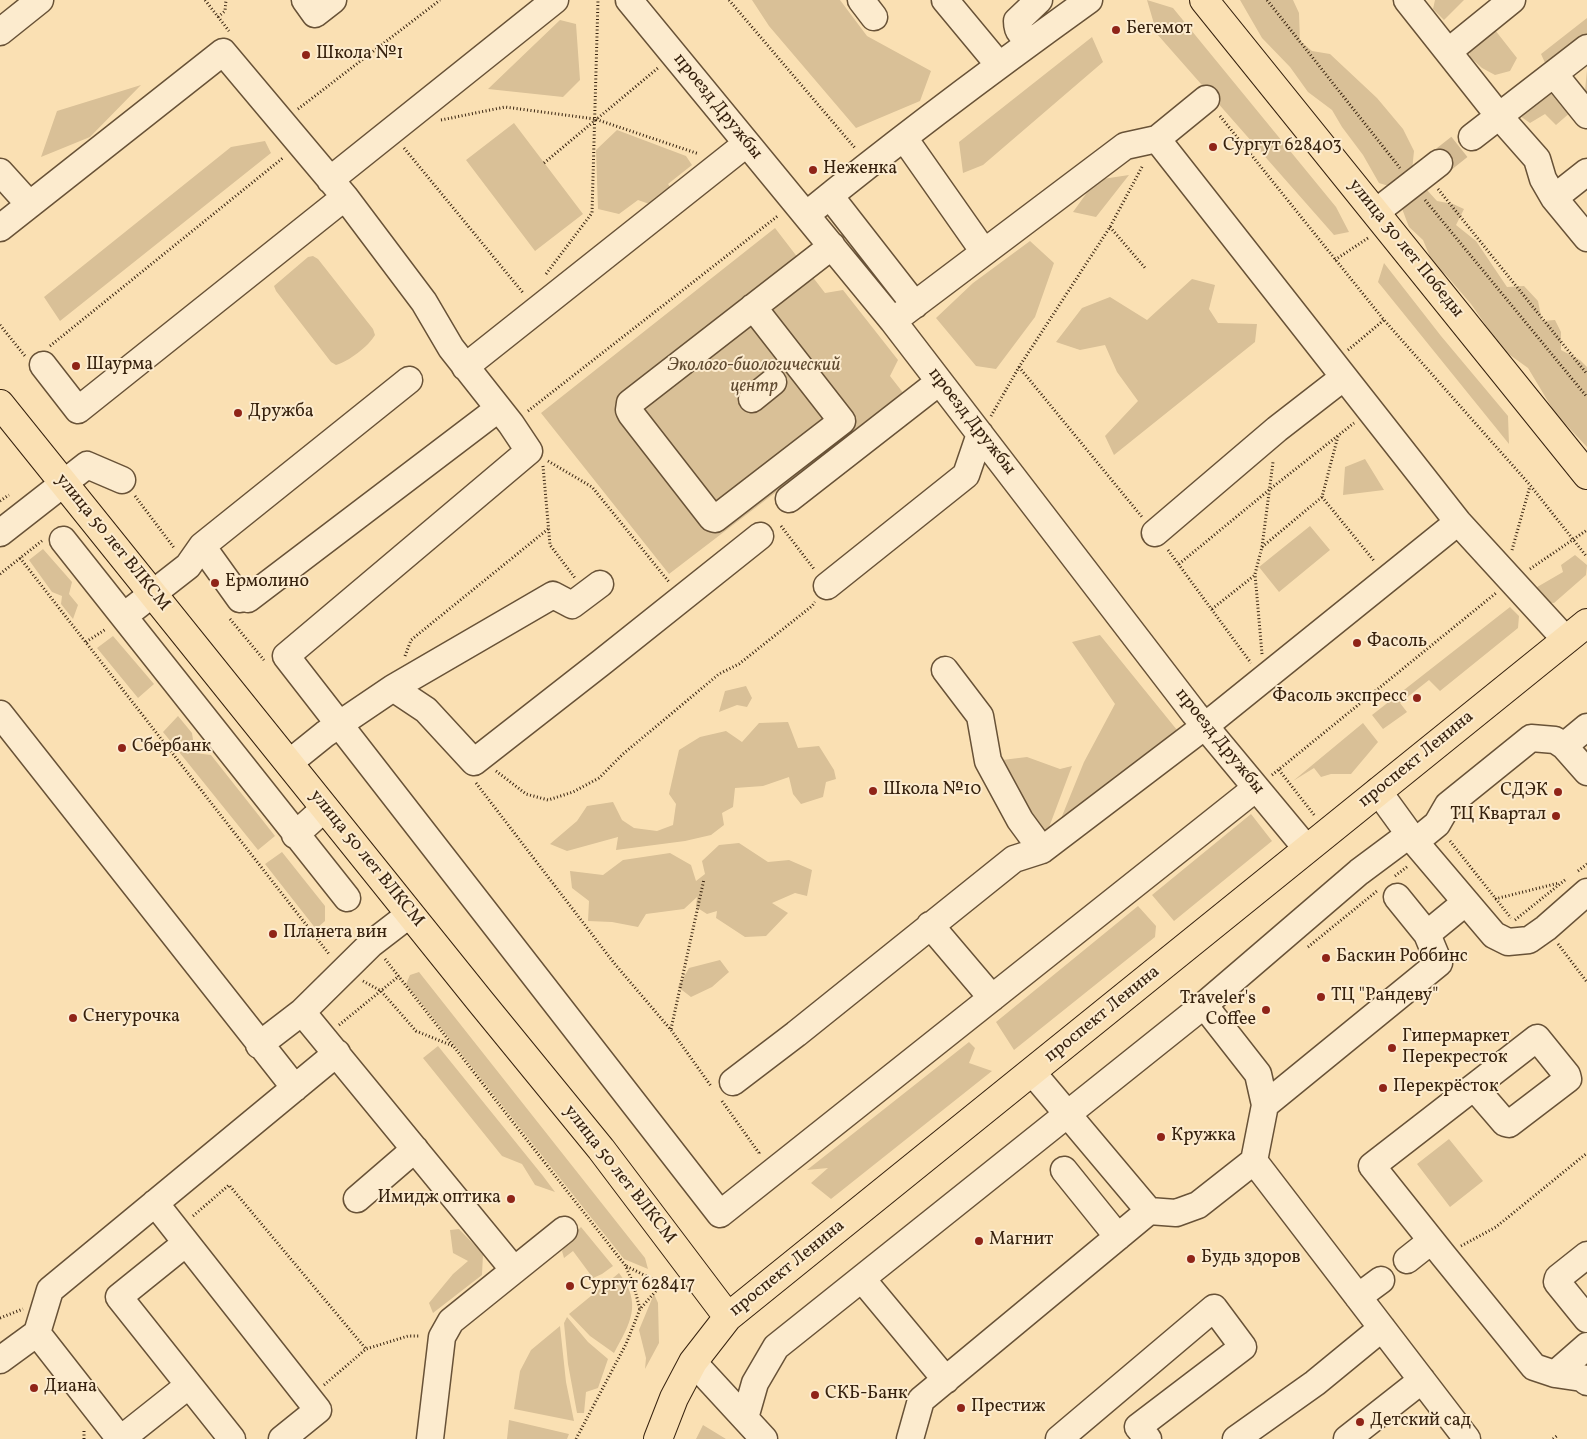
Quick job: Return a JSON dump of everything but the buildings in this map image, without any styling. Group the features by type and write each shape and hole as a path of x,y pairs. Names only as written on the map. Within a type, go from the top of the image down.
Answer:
{"main road":[{"name":"улица 30 лет Победы","path":"1204,0 1587,475"},
{"name":"улица 50 лет ВЛКСМ","path":"0,404 410,914 602,1149 728,1317"},
{"name":"проспект Ленина","path":"658,1439 674,1398 693,1362 728,1317 1587,623"}],"street":[{"path":"0,32 40,0"},
{"path":"305,0 315,14 333,0"},
{"path":"44,357 78,410 338,188 390,131 555,0"},
{"name":"проезд Дружбы","path":"628,0 893,321 1205,726 1307,850"},
{"path":"945,0 999,65"},
{"path":"1032,40 1020,34 1017,28 1017,21 1040,0"},
{"path":"801,209 830,196 1032,40 1089,0"},
{"path":"1407,0 1499,116 1537,159 1543,179 1554,198 1587,238"},
{"path":"1449,51 1512,0"},
{"path":"1472,137 1587,48"},
{"path":"0,228 223,52 338,188 424,302 465,367 505,416 529,451 286,656 720,1214 1256,788"},
{"path":"1554,74 1587,115"},
{"path":"893,321 1126,146 1157,139 1206,99"},
{"path":"904,138 984,252"},
{"path":"1157,139 1458,522 1566,640"},
{"path":"465,367 746,144"},
{"path":"1376,212 1432,168"},
{"path":"0,172 29,204"},
{"path":"1554,198 1587,172"},
{"path":"830,196 915,305"},
{"path":"754,307 782,374 842,419 842,422 716,519 713,519 631,414 630,403 832,246"},
{"path":"1155,532 1277,429 1338,370"},
{"path":"752,399 782,374"},
{"path":"124,616 188,566 202,546 409,380"},
{"path":"789,499 939,382"},
{"path":"202,546 244,599 505,416"},
{"path":"827,586 966,475 980,434"},
{"path":"0,533 87,465 122,480"},
{"path":"723,1091 1014,859 1042,850 1205,726 1458,522"},
{"path":"393,688 426,710 474,762 760,536"},
{"path":"55,539 124,616 346,898"},
{"path":"289,763 339,724 393,688 553,595 572,604 594,589"},
{"path":"945,670 980,716 988,761 1020,820 1042,850"},
{"path":"0,714 295,1088"},
{"path":"1564,746 1587,727"},
{"path":"756,1432 755,1383 776,1347 1204,1005 1359,872 1437,824 1448,805 1531,738 1555,740 1564,746 1587,771"},
{"path":"1378,791 1412,838 1494,935 1508,942 1529,930 1576,881"},
{"path":"295,835 325,808"},
{"path":"1265,1105 1439,963 1427,934 1396,897"},
{"path":"1427,934 1469,905"},
{"path":"260,1045 302,1012 371,944 410,914"},
{"path":"930,925 992,998"},
{"path":"910,1439 921,1400 1149,1211 1176,1213 1198,1205 1254,1161 1265,1105 1258,1074 1204,1005"},
{"path":"302,1012 514,1270"},
{"path":"0,1360 37,1333 50,1290 295,1088 330,1045"},
{"path":"1032,1072 1149,1211"},
{"path":"1474,1087 1372,1166 1534,1366 1555,1374 1582,1378 1587,1382"},
{"path":"357,1198 415,1149"},
{"path":"1254,1161 1466,1439"},
{"path":"1064,1170 1118,1237"},
{"path":"155,1203 318,1410 282,1439"},
{"path":"430,1439 442,1337 451,1322 564,1230"},
{"path":"181,1237 119,1296 232,1439"},
{"path":"1407,1260 1437,1248"},
{"path":"1587,1254 1558,1278 1558,1282 1587,1318"},
{"path":"862,1279 946,1380"},
{"path":"1358,1297 1381,1280"},
{"path":"1059,1439 1214,1308 1243,1347 1138,1427 1148,1439"},
{"path":"1236,1439 1316,1383 1382,1328"},
{"path":"37,1333 120,1439 189,1385"},
{"path":"1555,1374 1587,1346"},
{"path":"693,1362 756,1432"},
{"path":"1350,1438 1422,1380"}],"path":[{"path":"205,0 237,41 223,52"},
{"path":"218,17 225,11 226,0"},
{"path":"281,122 440,0"},
{"path":"545,275 592,213 598,0"},
{"path":"729,0 869,164"},
{"path":"544,163 595,119 675,55"},
{"path":"1206,99 1384,320 1530,486 1587,557"},
{"path":"438,121 505,107 595,119 722,162"},
{"path":"390,131 536,310"},
{"path":"980,434 1019,367 1110,227 1157,139"},
{"path":"44,357 300,144"},
{"path":"1432,168 1587,374"},
{"path":"505,416 801,209"},
{"path":"1110,227 1146,269"},
{"path":"1338,370 1384,320"},
{"path":"1179,564 1370,410"},
{"path":"1264,680 1255,574 1262,547 1277,429"},
{"path":"1262,547 1322,497 1338,435"},
{"path":"594,589 550,546 542,458 592,487 682,598"},
{"path":"1509,576 1530,486"},
{"path":"0,501 9,495"},
{"path":"1322,497 1388,578"},
{"path":"754,1160 759,1153 723,1091 614,964 472,778 474,762 496,771 526,794 548,800 573,792 599,778 623,754 719,674 739,664 812,606 827,586 777,522 760,536"},
{"path":"393,688 411,640 548,529"},
{"path":"1256,788 1509,576 1573,540 1587,530"},
{"path":"0,574 20,558 55,539"},
{"path":"20,558 342,971 381,991 416,1031 454,1046"},
{"path":"1212,609 1255,574"},
{"path":"1449,840 1496,899 1581,974 1587,982"},
{"path":"1469,905 1562,882 1576,881 1587,864"},
{"path":"671,1030 704,879"},
{"path":"1529,930 1562,882"},
{"path":"1581,974 1587,976"},
{"path":"330,1045 381,991 398,976"},
{"path":"1437,1248 1496,1227 1587,1153"},
{"path":"181,1237 229,1185 366,1349"},
{"path":"576,1439 626,1344 640,1309 662,1284 625,1265"},
{"path":"0,1318 24,1308"},
{"path":"309,1398 366,1349 408,1336 442,1337"},
{"path":"1553,1439 1558,1435"}],"green space":[{"path":"752,0 840,0 867,36 931,71 920,101 856,128 769,26"},
{"path":"1147,0 1173,8 1336,207 1349,232 1334,235 1157,34"},
{"path":"1240,0 1293,0 1299,13 1300,41 1312,51 1330,54 1377,98 1403,129 1414,151 1412,171 1395,188 1379,183 1363,155 1332,110 1308,92 1290,67 1262,38"},
{"path":"1435,0 1464,0 1444,20 1433,9"},
{"path":"1587,18 1587,48 1546,65 1541,54"},
{"path":"560,20 576,24 580,80 563,97 488,89"},
{"path":"1495,30 1517,58 1510,71 1495,75 1482,68 1470,57 1468,45"},
{"path":"1092,37 1103,62 983,165 963,173 959,142"},
{"path":"1587,70 1587,98 1556,125 1545,114 1530,123 1520,116 1553,87 1566,93 1585,91"},
{"path":"141,85 90,137 41,157 57,111"},
{"path":"514,123 583,214 535,251 466,160"},
{"path":"617,130 686,156 692,165 668,184 674,192 655,206 638,200 619,214 598,209 596,150"},
{"path":"265,141 271,153 60,321 44,297 231,147"},
{"path":"1129,175 1096,217 1073,212 1096,180"},
{"path":"1427,190 1437,201 1453,204 1464,209 1456,225 1476,241 1507,287 1524,286 1538,301 1542,321 1555,320 1561,332 1561,350 1580,360 1587,367 1587,447 1555,413 1528,368 1503,350 1471,304 1446,275 1433,264 1423,240 1409,227 1401,206"},
{"name":"Эколого-биологический центр","path":"775,228 825,293 843,290 898,360 890,376 904,394 669,574 541,413"},
{"path":"1030,241 1054,263 1035,317 996,369 976,366 936,318 973,283"},
{"path":"313,256 318,259 373,329 375,335 358,353 336,365 331,362 274,286 308,257"},
{"path":"1384,263 1441,336 1508,416 1509,444 1378,282"},
{"path":"1192,279 1215,285 1209,309 1218,323 1257,324 1255,342 1114,455 1105,436 1138,401 1117,372 1105,345 1080,350 1056,342 1082,308 1110,297 1147,320"},
{"path":"1365,459 1384,490 1343,495 1345,467"},
{"path":"1310,526 1330,550 1279,592 1259,567"},
{"path":"43,549 72,582 69,594 78,605 73,619 61,604 62,596 52,592 29,560"},
{"path":"1575,555 1587,565 1586,575 1554,603 1544,602 1532,590 1563,572 1561,565"},
{"path":"1510,607 1519,616 1518,628 1440,691 1429,680 1400,703 1407,712 1383,729 1372,715"},
{"path":"1100,635 1177,730 1058,826 1084,762 1115,704 1072,642"},
{"path":"113,636 154,684 138,698 97,648"},
{"path":"746,686 752,698 747,707 737,705 719,712 725,691"},
{"path":"178,716 192,733 195,753 211,755 275,836 258,850 163,732"},
{"path":"788,722 798,748 819,746 834,770 836,779 826,782 823,797 801,804 793,794 789,777 763,786 735,788 733,807 722,813 724,825 711,835 685,841 616,850 618,837 567,851 550,844 577,821 587,806 613,802 622,820 634,828 657,831 673,825 676,804 669,794 679,750 700,737 726,731 742,742 759,723"},
{"path":"1363,723 1378,742 1351,774 1331,774 1321,777 1314,768 1293,781"},
{"path":"1027,757 1060,769 1072,766 1048,830 1037,829 994,761"},
{"path":"1251,814 1272,841 1174,921 1152,895"},
{"path":"739,843 768,862 789,860 812,870 807,896 795,893 772,903 788,913 766,936 745,937 716,918 717,911 707,914 696,907 697,897 684,909 646,914 638,927 612,922 588,921 589,901 572,888 570,871 603,875 623,860 670,853 691,865 696,881 705,874 702,861 719,845"},
{"path":"282,852 325,906 325,921 316,929 265,864"},
{"path":"1138,906 1156,926 1155,937 1014,1050 996,1022"},
{"path":"720,960 729,972 712,987 691,997 678,987 689,968"},
{"path":"419,972 645,1258 648,1269 624,1259 406,984 410,975"},
{"path":"969,1042 975,1048 969,1063 992,1071 831,1199 811,1183 828,1168 807,1170"},
{"path":"438,1046 555,1192 535,1185 522,1164 502,1156 423,1058"},
{"path":"1449,1139 1483,1181 1450,1207 1417,1164"},
{"path":"581,1227 613,1266 593,1278 573,1251 564,1258 562,1251 570,1238"},
{"path":"459,1229 483,1254 482,1275 433,1313 429,1303 453,1274 468,1261 453,1253 450,1230"},
{"path":"619,1273 631,1294 632,1304 629,1323 614,1353 590,1336 569,1314"},
{"path":"654,1294 658,1303 659,1343 645,1369 646,1358 639,1330"},
{"path":"567,1317 588,1342 608,1359 598,1388 586,1392 584,1413 577,1413 568,1364 564,1323"},
{"path":"560,1326 566,1382 574,1421 514,1409 520,1371 531,1350"},
{"path":"509,1420 569,1434 567,1439 507,1439"},
{"path":"703,1425 726,1439 696,1439"}],"tunnel":[{"path":"1439,163 1472,137"}],"place":[{"name":"Бегемот","path":"1116,30"},
{"name":"Школа №1","path":"306,55"},
{"name":"Сургут 628403","path":"1213,147"},
{"name":"Неженка","path":"813,170"},
{"name":"Шаурма","path":"76,366"},
{"name":"Дружба","path":"238,413"},
{"name":"Ермолино","path":"215,583"},
{"name":"Фасоль","path":"1357,643"},
{"name":"Фасоль экспресс","path":"1417,698"},
{"name":"Сбербанк","path":"122,748"},
{"name":"Школа №10","path":"873,791"},
{"name":"СДЭК","path":"1558,792"},
{"name":"ТЦ Квартал","path":"1556,816"},
{"name":"Планета вин","path":"273,934"},
{"name":"Баскин Роббинс","path":"1326,958"},
{"name":"ТЦ \"Рандеву\"","path":"1321,997"},
{"name":"Traveler's Coffee","path":"1266,1010"},
{"name":"Снегурочка","path":"73,1018"},
{"name":"Гипермаркет Перекресток","path":"1392,1048"},
{"name":"Перекрёсток","path":"1383,1088"},
{"name":"Кружка","path":"1161,1137"},
{"name":"Имидж оптика","path":"511,1199"},
{"name":"Магнит","path":"979,1241"},
{"name":"Будь здоров","path":"1191,1259"},
{"name":"Сургут 628417","path":"570,1286"},
{"name":"Диана","path":"34,1388"},
{"name":"СКБ-Банк","path":"815,1395"},
{"name":"Престиж","path":"961,1408"},
{"name":"Детский сад","path":"1360,1422"}]}
